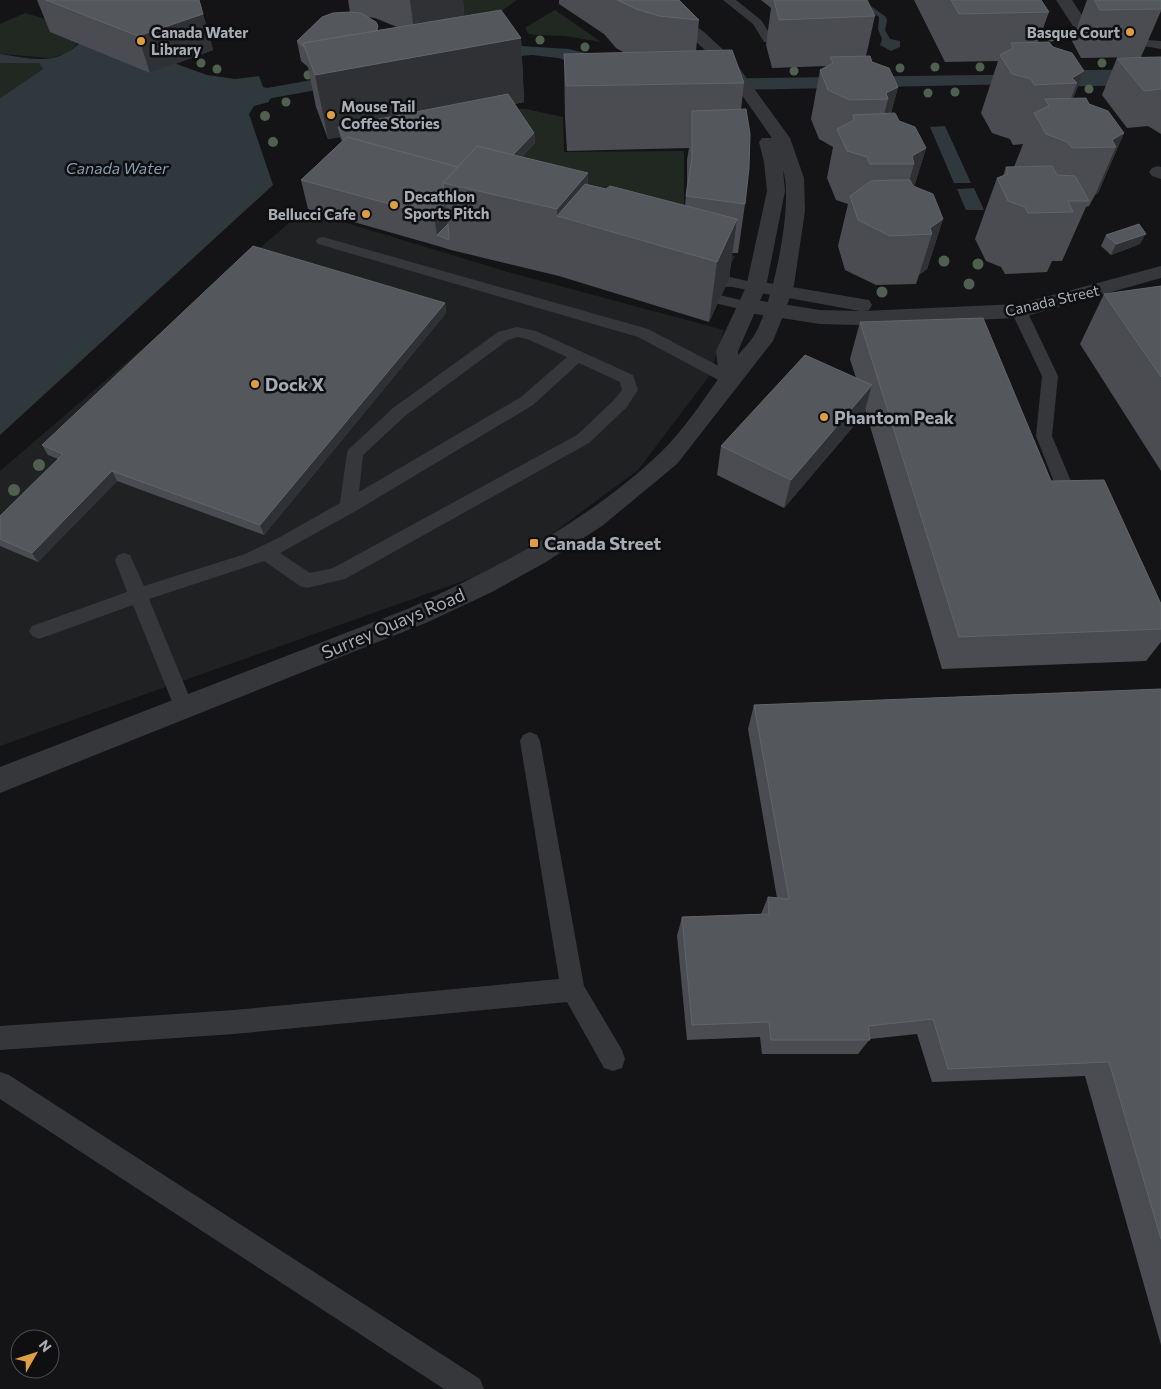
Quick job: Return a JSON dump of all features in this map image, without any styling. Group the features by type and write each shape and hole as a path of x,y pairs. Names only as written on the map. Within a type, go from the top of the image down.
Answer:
{"street":[{"name":"Surrey Quays Road","path":"0,780 419,615 483,585 537,555 593,520 669,458 765,336 782,291 795,211 795,178 781,138 726,61 698,35 650,0"},
{"path":"1064,0 1079,23 1089,29 1106,34"},
{"path":"730,379 727,351 752,296 771,220 776,191 773,162 766,138 764,114"},
{"name":"Canada Street","path":"752,296 775,311 820,317 960,316 1019,311 1161,272"},
{"name":"Canada Street","path":"752,296 782,291 910,316"}],"lane":[{"path":"729,0 757,22 768,40"},
{"path":"1147,44 1161,46"},
{"path":"323,241 643,333 730,379"},
{"path":"720,283 730,282 752,296"},
{"path":"715,299 752,296"},
{"path":"1019,311 1050,376 1044,436 1072,505"},
{"path":"264,552 307,581 338,574 583,439 620,404 630,390 627,379 531,335 517,332 502,336 398,412 355,453 348,507"},
{"path":"39,630 251,559 286,542 527,401 578,356"},
{"path":"124,560 184,708"},
{"path":"530,741 573,990 613,1059"},
{"path":"0,1038 234,1022 573,990"},
{"path":"0,1084 470,1389"}],"shaded area":[{"path":"430,0 517,0 493,17 463,16"},
{"path":"555,10 601,42 565,36 529,34 526,27"},
{"path":"25,13 46,19 80,41 68,53 50,58 0,54 0,24"},
{"path":"0,63 39,63 43,69 0,98"},
{"path":"493,109 526,109 563,117 564,152 684,151 684,211 678,246 735,256 725,276 380,149"},
{"path":"304,210 508,272 724,330 710,375 638,470 511,564 0,746 0,471"}],"water":[{"path":"864,1 886,17 885,30 890,39 900,41 900,47 891,51 880,45 882,39 878,29 879,17 858,3"},
{"name":"Canada Water","path":"91,33 207,75 235,79 259,76 263,87 267,88 435,58 521,46 569,49 689,79 1064,74 1066,83 687,91 558,58 532,55 498,58 272,98 269,102 254,106 249,114 273,185 0,435 0,98 43,69 39,63 0,63 0,54 34,59 51,58 69,51"},
{"path":"945,126 971,183 954,183 930,127"},
{"path":"974,188 984,210 966,210 957,189"}],"building":[{"path":"46,0 199,0 203,14 138,36"},
{"path":"617,0 679,0 699,20 659,16 636,9"},
{"path":"774,0 867,0 875,16 779,20"},
{"path":"951,0 1041,0 1049,12 959,14"},
{"path":"1094,0 1161,0 1161,9 1100,10"},
{"path":"501,10 521,38 315,75 303,43"},
{"path":"333,13 361,13 376,22 378,26 376,31 303,43 304,47 297,41 322,17"},
{"path":"1049,42 1053,47 1072,53 1084,71 1072,78 1077,83 1034,85 1031,79 1012,74 1000,55 1013,48 1011,43"},
{"path":"732,50 744,83 566,86 564,54"},
{"path":"870,56 872,62 889,68 898,87 886,93 888,99 850,100 828,90 820,70 833,63 830,57"},
{"path":"1161,57 1161,89 1144,91 1117,58"},
{"path":"508,94 534,133 513,155 477,146 458,167 347,137 344,140 338,127"},
{"path":"1086,98 1089,104 1108,111 1124,133 1112,140 1116,147 1072,148 1067,142 1046,134 1034,113 1049,106 1045,99"},
{"path":"746,109 750,134 745,204 686,196 692,158 692,111"},
{"path":"895,113 899,121 915,127 926,148 912,156 914,164 870,164 867,157 847,151 837,129 854,120 853,115"},
{"path":"347,137 458,167 443,183 445,204 434,216 301,180"},
{"path":"477,146 588,173 557,209 443,183"},
{"path":"1052,166 1057,175 1075,176 1089,201 1068,201 1073,212 1028,213 1025,207 1008,201 997,178 1008,174 1006,167"},
{"path":"910,180 913,186 933,194 943,219 930,228 932,234 890,236 858,220 850,196 871,181"},
{"path":"585,184 606,189 610,186 737,219 717,262 557,216"},
{"path":"448,224 449,240 437,235"},
{"path":"1139,224 1146,234 1116,244 1106,235"},
{"name":"Dock X","path":"253,246 445,303 260,525 112,471 32,553 0,539 0,516 63,454 42,445"},
{"path":"1161,286 1161,377 1104,294"},
{"path":"983,318 1051,481 1104,480 1161,604 1161,629 959,637 860,322"},
{"path":"805,355 872,385 791,480 721,446"},
{"path":"1161,689 1161,1239 1109,1062 948,1069 933,1019 868,1026 870,1040 771,1040 769,1022 692,1025 682,917 769,914 768,897 789,899 754,705"}],"waterway":[{"path":"1024,79 1161,77"}],"place":[{"name":"Basque Court","path":"1130,32"},
{"name":"Canada Water Library","path":"141,41"},
{"name":"Mouse Tail Coffee Stories","path":"331,115"},
{"name":"Decathlon Sports Pitch","path":"394,205"},
{"name":"Bellucci Cafe","path":"366,214"},
{"name":"Dock X","path":"255,384"},
{"name":"Phantom Peak","path":"824,417"},
{"name":"Canada Street","path":"534,543"}]}
